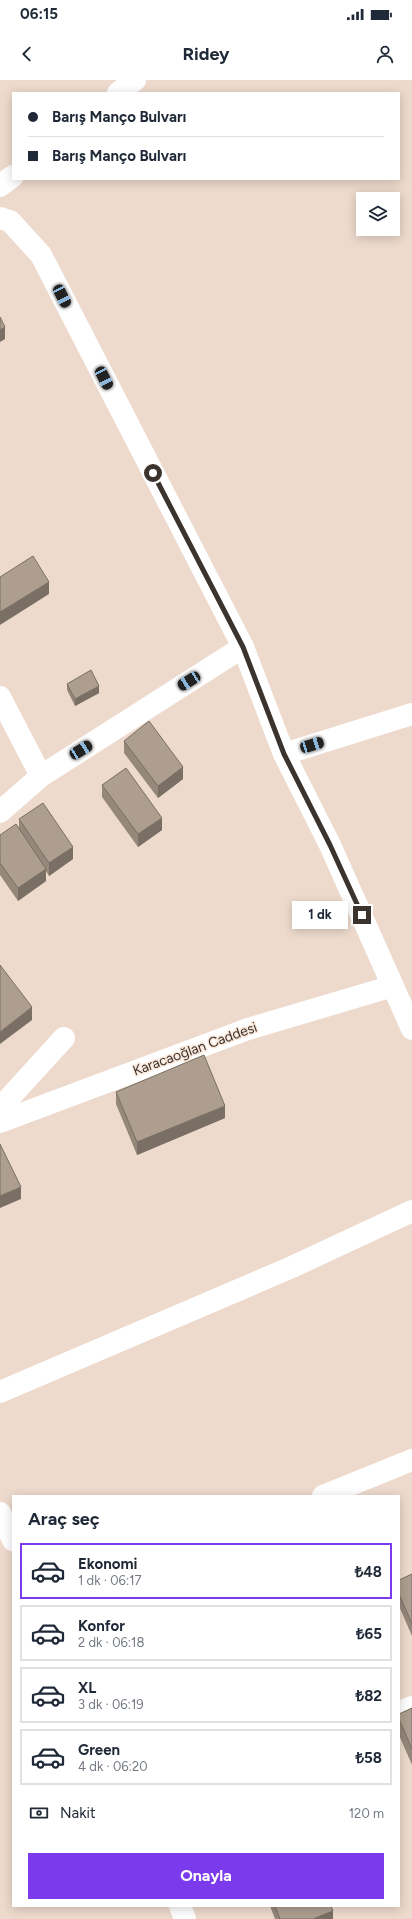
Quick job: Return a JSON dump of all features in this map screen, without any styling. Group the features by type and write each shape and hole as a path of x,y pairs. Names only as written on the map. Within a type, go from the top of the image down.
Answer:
{"street":[{"path":"119,92 135,80"},
{"path":"0,186 12,177"},
{"path":"0,218 10,221 41,255 243,647 284,754 330,845 412,1029"},
{"path":"0,812 41,776 243,647"},
{"path":"0,697 41,776"},
{"path":"284,754 412,714"},
{"name":"Karacaoğlan Caddesi","path":"0,1122 248,1029 393,986"},
{"path":"0,1108 64,1038"},
{"path":"0,1392 292,1267 412,1211"},
{"path":"326,1495 412,1460"},
{"path":"0,1513 12,1538"},
{"path":"400,1712 412,1707"},
{"path":"180,1907 185,1919"}],"building":[{"path":"0,317 5,327 0,330"},
{"path":"33,556 49,582 0,612 0,577"},
{"path":"91,670 99,686 75,699 67,684"},
{"path":"149,721 183,767 158,786 124,741"},
{"path":"126,768 162,818 138,834 102,785"},
{"path":"43,803 73,847 49,863 19,819"},
{"path":"16,824 46,869 18,888 0,863 0,835"},
{"path":"0,965 32,1007 0,1032"},
{"path":"204,1055 225,1106 137,1142 116,1092"},
{"path":"0,1144 21,1187 0,1196"},
{"path":"412,1574 412,1624 400,1596 400,1580"},
{"path":"412,1708 412,1749 400,1721 400,1714"},
{"path":"275,1907 331,1907 333,1911 313,1919 280,1919"}],"route":[{"path":"153,473 243,647 284,754 330,845 362,915"}]}
